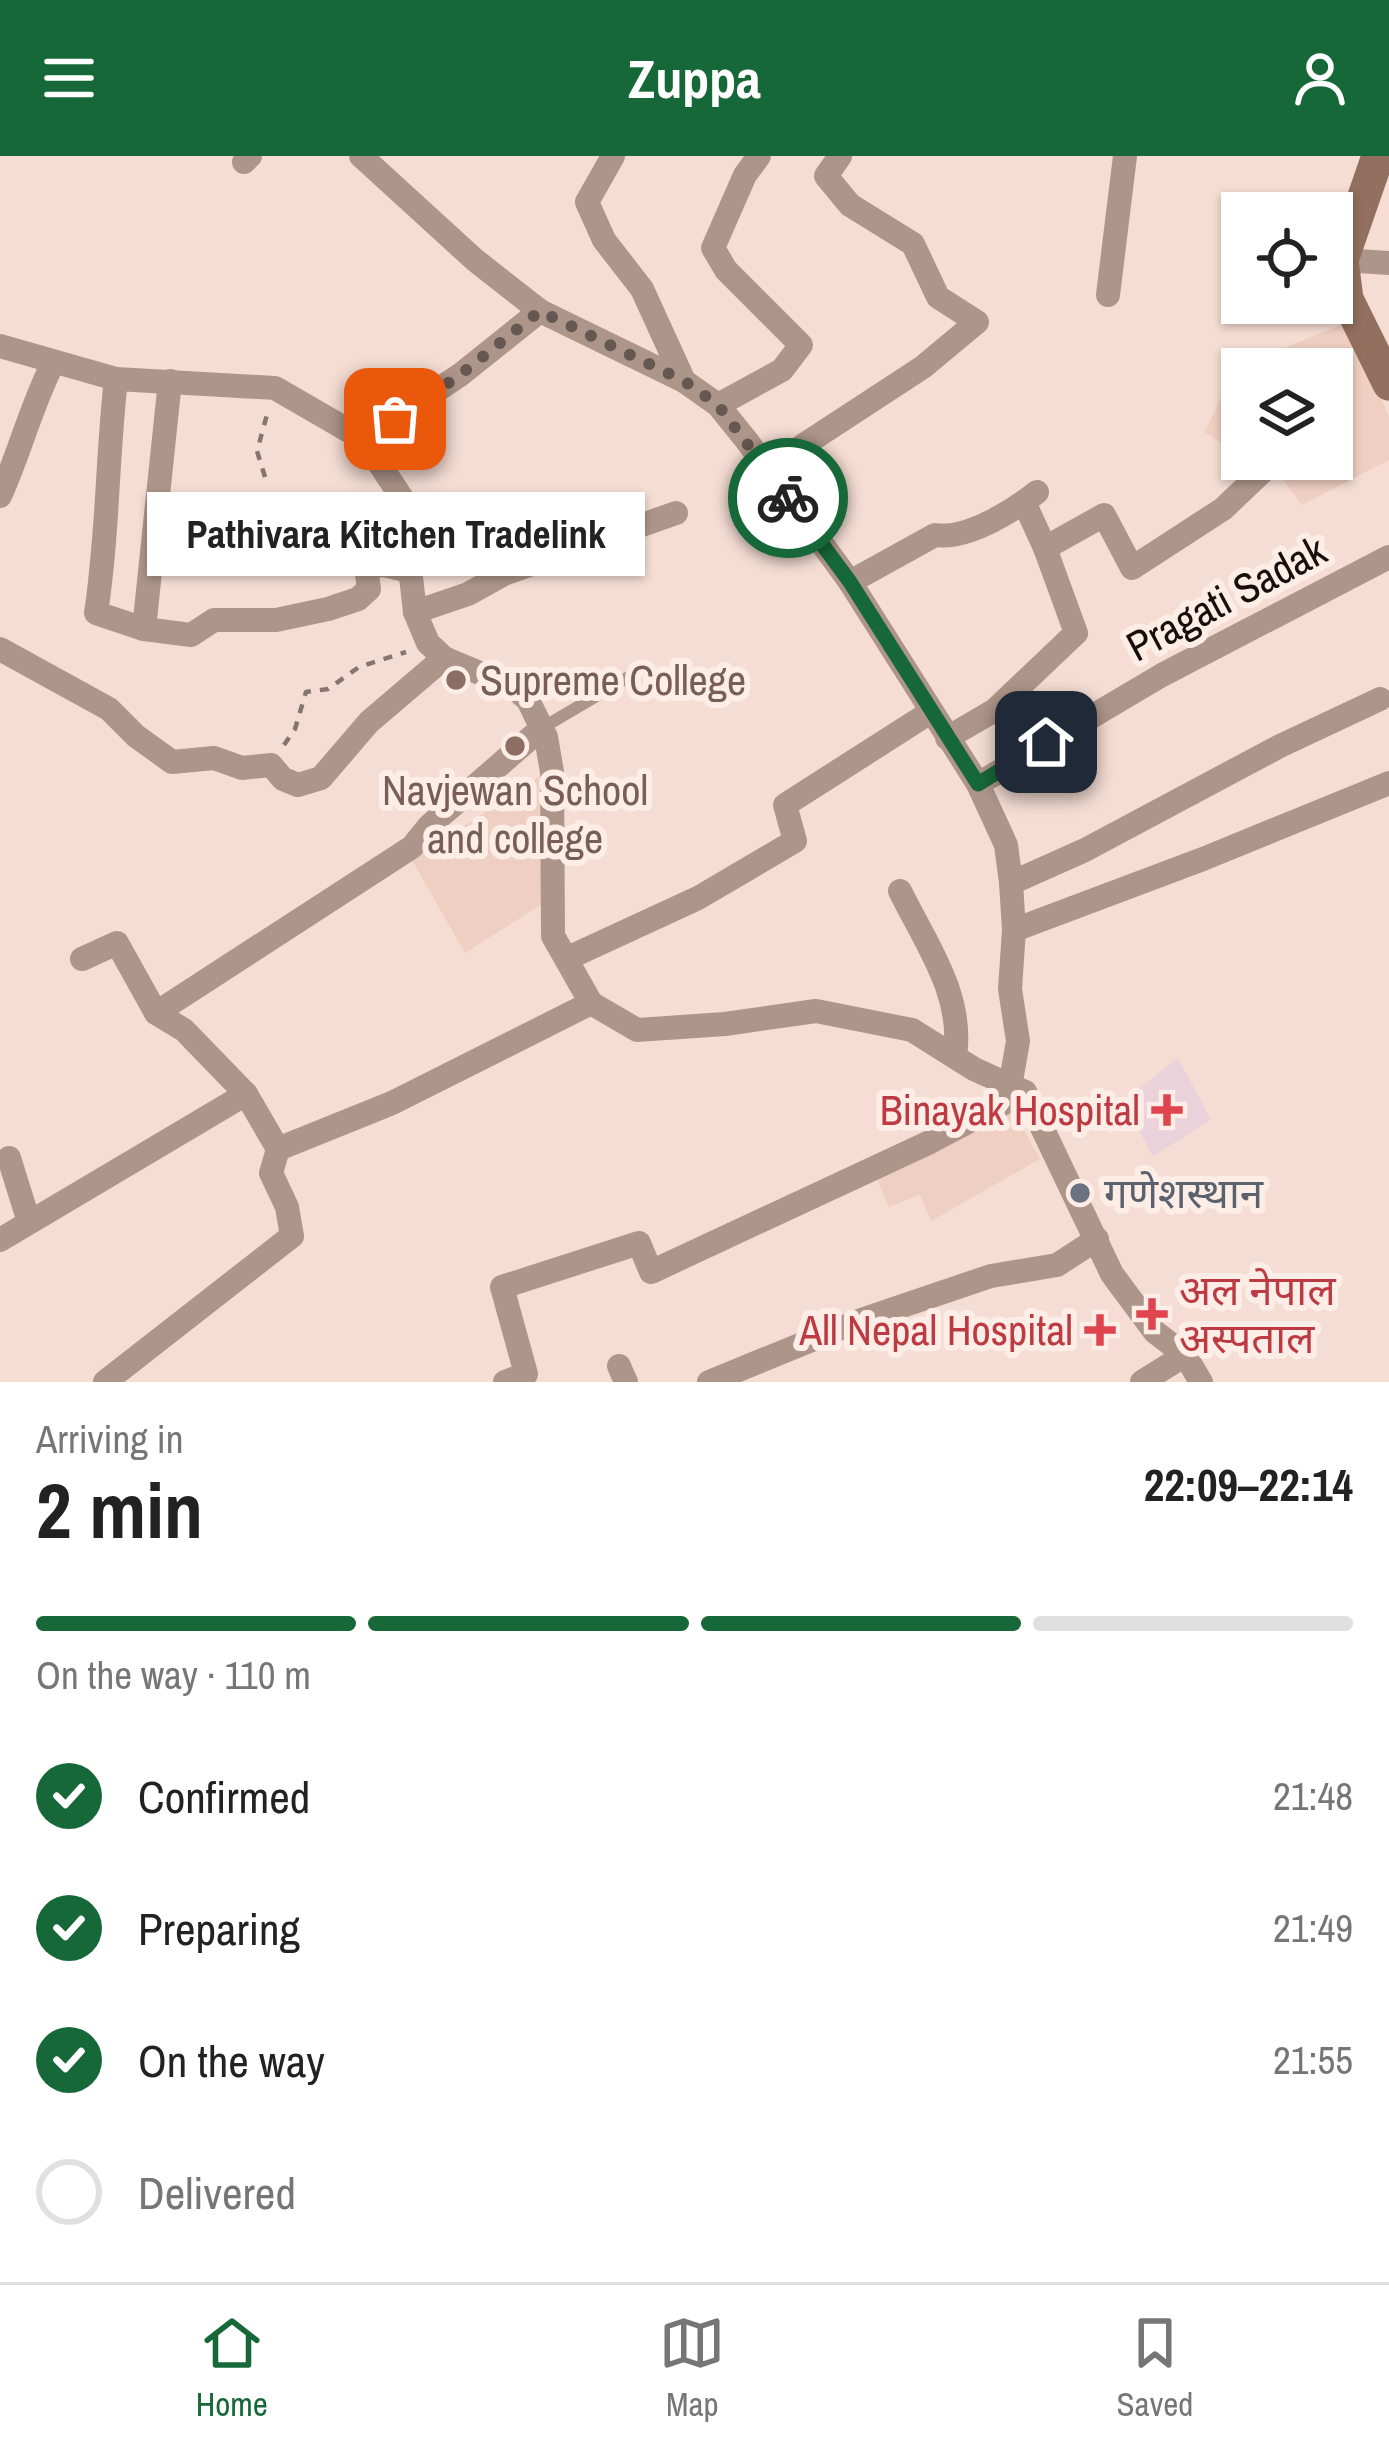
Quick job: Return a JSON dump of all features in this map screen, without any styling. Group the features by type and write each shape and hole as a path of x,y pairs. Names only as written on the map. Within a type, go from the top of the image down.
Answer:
{"main road":[{"path":"1353,228 1378,156"},
{"path":"1353,311 1389,384"}],"street":[{"path":"362,156 475,260 540,311 684,381 718,405 850,582 978,784 1006,845 1014,930 1010,989 1018,1041 1018,1089 1112,1274 1155,1331 1185,1355 1202,1382"},
{"path":"613,156 587,202 604,240 642,290 684,381"},
{"path":"718,405 782,370 801,345 726,270 713,248 759,156"},
{"path":"766,469 923,368 977,322 938,297 914,244 850,205 826,176 840,156"},
{"path":"1108,295 1125,156"},
{"path":"1353,261 1389,263"},
{"path":"363,439 460,375 540,311"},
{"path":"0,346 116,379 275,388 363,439 402,498 416,612 436,651 513,687 528,700 542,728 552,772 553,936 591,1003 637,1030 816,1011 912,1030 1018,1089"},
{"path":"0,496 52,363"},
{"path":"116,379 96,614 144,629 191,635 214,620 276,620 358,599 368,589 366,567 384,565 410,571"},
{"path":"144,629 170,381"},
{"path":"1045,548 1104,515 1132,568 1223,509 1254,480"},
{"path":"850,582 935,535 950,537 1031,497 1076,634 995,710 946,738"},
{"path":"416,612 468,594 504,574 676,513"},
{"name":"Pragati Sadak","path":"978,784 1146,683 1389,557"},
{"path":"0,649 109,709 136,736 172,761 214,758 242,768 271,765 283,779 298,785 321,778 436,651"},
{"path":"1011,883 1380,699"},
{"path":"568,958 698,898 795,841 785,805 929,712"},
{"path":"156,1013 412,847 429,826 542,728"},
{"path":"1014,930 1389,783"},
{"path":"900,891 949,989 959,1028 955,1056"},
{"path":"82,959 117,943 156,1013 184,1030 246,1094 278,1149 271,1173 287,1207 292,1236 105,1382"},
{"path":"278,1149 392,1103 591,1003"},
{"path":"505,1382 526,1374 502,1287 639,1243 651,1272 870,1171 1018,1089"},
{"path":"0,1240 246,1094"},
{"path":"9,1158 29,1222"},
{"path":"709,1382 861,1321 991,1276 1057,1264 1097,1240"},
{"path":"1142,1382 1185,1355"}],"lane":[{"path":"542,728 632,675"}],"path":[{"path":"265,477 257,451 275,388"},
{"path":"271,765 295,729 306,692 328,689 359,667 436,651"}],"shaded area":[{"path":"1348,324 1389,417 1389,460 1353,479 1353,348 1284,348"},
{"path":"1221,397 1221,443 1205,432"},
{"path":"1283,480 1350,480 1302,505"},
{"path":"539,777 542,904 465,953 412,860"},
{"name":"Binayak Hospital","path":"1178,1058 1211,1120 1153,1156 1123,1101"},
{"path":"1012,1108 1040,1159 931,1221 920,1195 889,1207 874,1172"}],"way so far":[{"path":"395,419 540,311 684,381 718,405 788,498"}],"place":[{"name":"Pathivara Kitchen Tradelink","path":"395,419"},
{"name":"Supreme College","path":"456,680"},
{"name":"Navjewan School and college","path":"515,746"},
{"name":"Binayak Hospital","path":"1167,1110"},
{"name":"गणेशस्थान","path":"1080,1193"},
{"name":"अल नेपाल अस्पताल","path":"1152,1314"},
{"name":"All Nepal Hospital","path":"1100,1330"}],"route":[{"path":"788,498 850,582 978,784 1046,742"}]}
